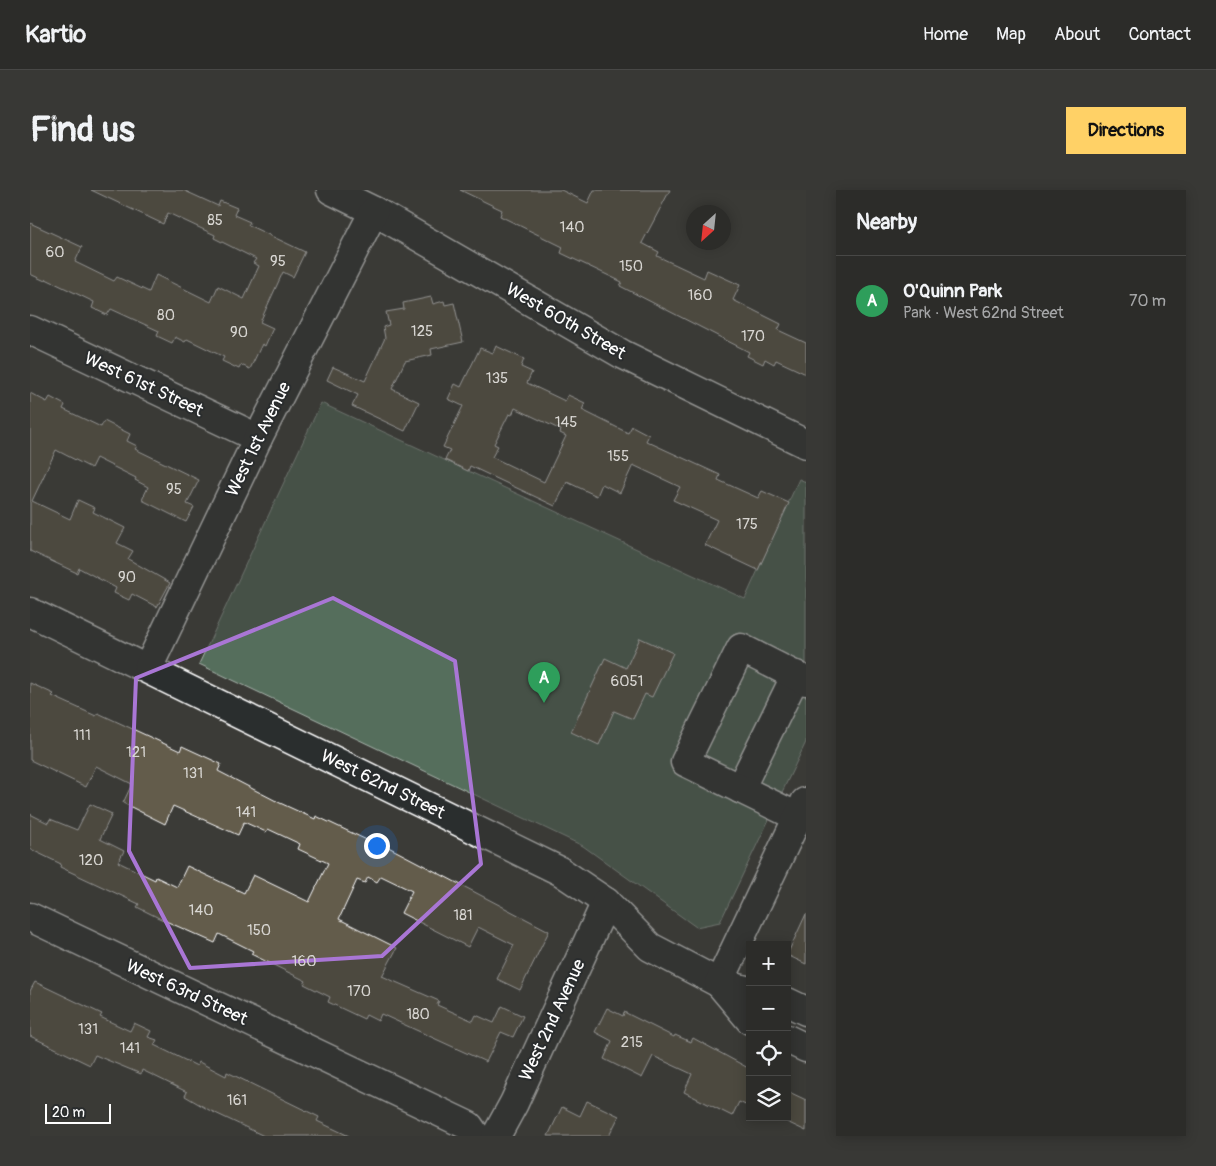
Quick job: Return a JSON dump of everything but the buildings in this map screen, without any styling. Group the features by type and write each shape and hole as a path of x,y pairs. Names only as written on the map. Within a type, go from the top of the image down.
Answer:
{"street":[{"name":"West 60th Street","path":"331,190 374,211 622,354 806,444"},
{"name":"West 1st Avenue","path":"148,668 258,438 374,211"},
{"name":"West 61st Street","path":"30,330 258,438"},
{"name":"West 62nd Street","path":"30,612 560,871 606,902 650,947 720,983 746,990"},
{"path":"720,983 802,809 740,789 685,762 741,648 801,678 740,789"},
{"name":"West 2nd Avenue","path":"496,1136 514,1103 606,902"},
{"name":"West 63rd Street","path":"30,917 469,1126 476,1136"},
{"name":"West 62nd Street","path":"720,983 746,1015"},
{"path":"791,1004 806,1011"},
{"path":"791,1041 806,1048"}],"highlighted area":[{"path":"333,598 455,661 481,864 382,956 190,968 129,851 136,678"}],"green space":[{"path":"321,403 745,599 799,479 806,482 806,742 720,922 696,927 583,846 199,664"}],"place":[{"name":"O'Quinn Park","path":"544,703"}]}
